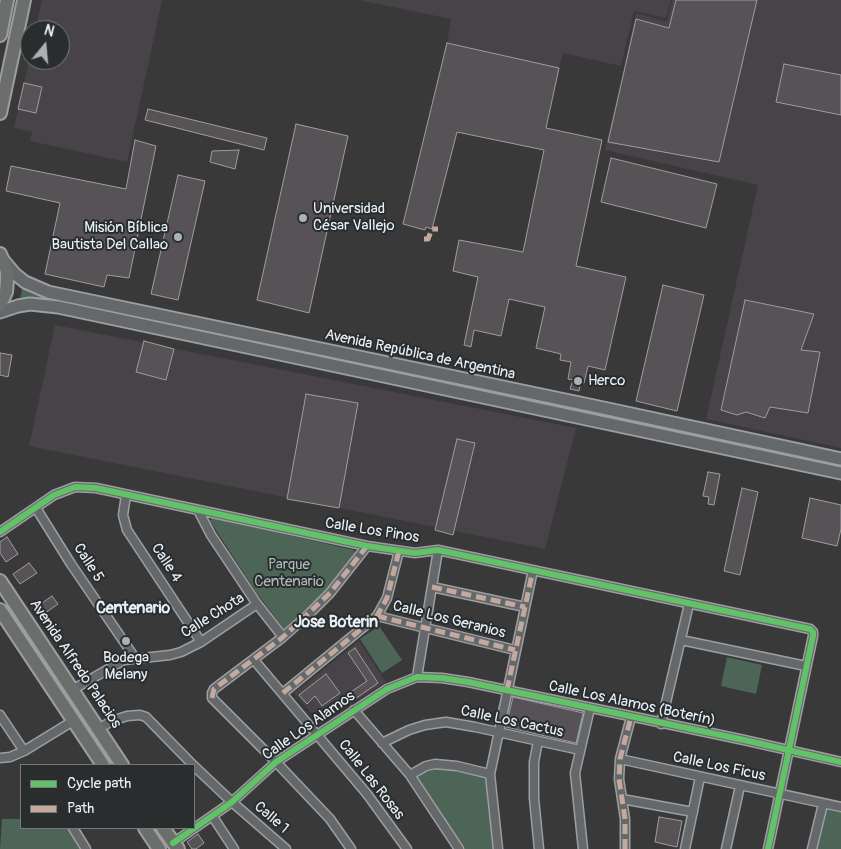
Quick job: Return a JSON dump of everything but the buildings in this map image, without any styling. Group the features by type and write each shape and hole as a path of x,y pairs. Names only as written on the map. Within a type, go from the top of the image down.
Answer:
{"main road":[{"path":"0,35 8,0"},
{"path":"0,113 24,0"},
{"path":"0,305 6,292 7,281 2,257"},
{"name":"Avenida República de Argentina","path":"2,257 15,274 35,287 81,300 841,459"},
{"path":"79,312 81,300"},
{"name":"Avenida República de Argentina","path":"0,312 18,306 36,304 79,312 841,472"},
{"path":"147,326 149,314"},
{"path":"232,344 235,332"},
{"path":"810,466 813,454"},
{"name":"Avenida Alfredo Palacios","path":"0,582 121,764"},
{"path":"0,610 102,764"},
{"path":"9,622 22,614"},
{"path":"146,829 159,849"},
{"path":"164,829 175,846"}],"street":[{"name":"Calle Los Pinos","path":"0,532 54,495 75,487 96,488 367,546 415,553 438,550 810,629 812,636 806,666"},
{"name":"Calle 4","path":"126,495 123,515 127,530 201,642"},
{"name":"Calle 5","path":"36,508 71,564 135,658"},
{"path":"198,510 211,536 257,604 284,637"},
{"path":"351,849 330,819 212,698 214,689 284,637 330,593 367,546"},
{"path":"417,677 438,550"},
{"path":"283,693 377,616 387,598 400,551"},
{"path":"498,849 490,774 533,570"},
{"path":"432,587 525,607"},
{"name":"Calle Chota","path":"72,690 124,660 181,652 201,642 257,604"},
{"path":"661,724 689,604"},
{"name":"Calle Los Geranios","path":"377,616 516,650"},
{"path":"681,640 806,666 768,849"},
{"name":"Calle Las Rosas","path":"254,660 367,794 407,849"},
{"name":"Calle Los Alamos (Boterín)","path":"417,677 442,678 507,690 841,762"},
{"name":"Calle Los Alamos","path":"175,846 232,802 276,762 387,689 417,677"},
{"path":"583,849 575,773 590,708"},
{"path":"354,710 410,775 459,849"},
{"path":"0,715 24,751"},
{"name":"Calle 1","path":"98,729 112,721 127,716 140,715 146,717 191,764"},
{"path":"625,849 625,819 619,785 620,759 631,717"},
{"path":"0,758 10,757 24,751 74,721"},
{"name":"Calle Los Cactus","path":"382,743 409,730 425,725 446,722 580,750"},
{"path":"538,741 534,762 534,798 539,849"},
{"name":"Calle Los Ficus","path":"620,759 841,807"},
{"path":"410,775 426,766 435,764 457,766 490,774"},
{"name":"Calle 1","path":"195,768 286,849"},
{"path":"685,849 700,777"},
{"path":"726,849 740,786"},
{"path":"622,799 693,812"},
{"path":"812,849 823,804"},
{"path":"212,817 234,849"},
{"path":"74,829 86,849"}],"shaded area":[{"path":"42,0 162,0 127,162 30,141 32,132 14,128 18,109 36,113 42,87 24,83 27,70 70,70 70,20 37,20"},
{"path":"359,0 671,0 666,18 634,11 621,66 563,53 559,68 447,43 451,19"},
{"path":"672,0 841,0 841,448 706,419 758,185 605,150 636,13 667,22"},
{"path":"55,325 576,428 545,549 29,446"},
{"path":"359,641 386,682 320,723 294,693"}],"green space":[{"path":"22,288 35,294 72,304 71,307 20,301"},
{"name":"Parque Centenario","path":"212,518 354,550 355,553 328,590 284,629 256,592 210,521"},
{"path":"27,626 118,764 109,764 20,628"},
{"path":"379,626 402,660 382,673 360,639"},
{"path":"727,657 762,665 756,694 721,686"},
{"path":"443,767 486,777 494,849 462,849 415,776 425,770"},
{"path":"824,808 841,812 841,849 814,849"},
{"path":"2,819 20,819 20,829 68,829 80,849 0,849"}],"marked path":[{"path":"424,239 428,239 432,229 438,229"},
{"path":"212,698 214,689 283,637 330,593 367,546"},
{"path":"283,693 377,616 387,598 399,551"},
{"path":"507,690 533,570"},
{"path":"432,587 525,607"},
{"path":"377,616 515,650"},
{"path":"625,849 625,819 619,779 620,759 631,717"}],"cycle path":[{"path":"0,532 54,495 75,487 96,488 367,546 415,553 438,550 810,629 813,632 813,636 768,849"},
{"path":"195,828 232,802 276,762 387,689 417,677 468,682 841,762"},
{"path":"173,843 193,829"}],"place":[{"name":"Universidad César Vallejo","path":"303,218"},
{"name":"Misión Bíblica Bautista Del Callao","path":"178,237"},
{"name":"Herco","path":"578,381"},
{"name":"Bodega Melany","path":"126,641"}],"district":[{"name":"Centenario","path":"133,609"},
{"name":"Jose Boterin","path":"336,623"}]}
